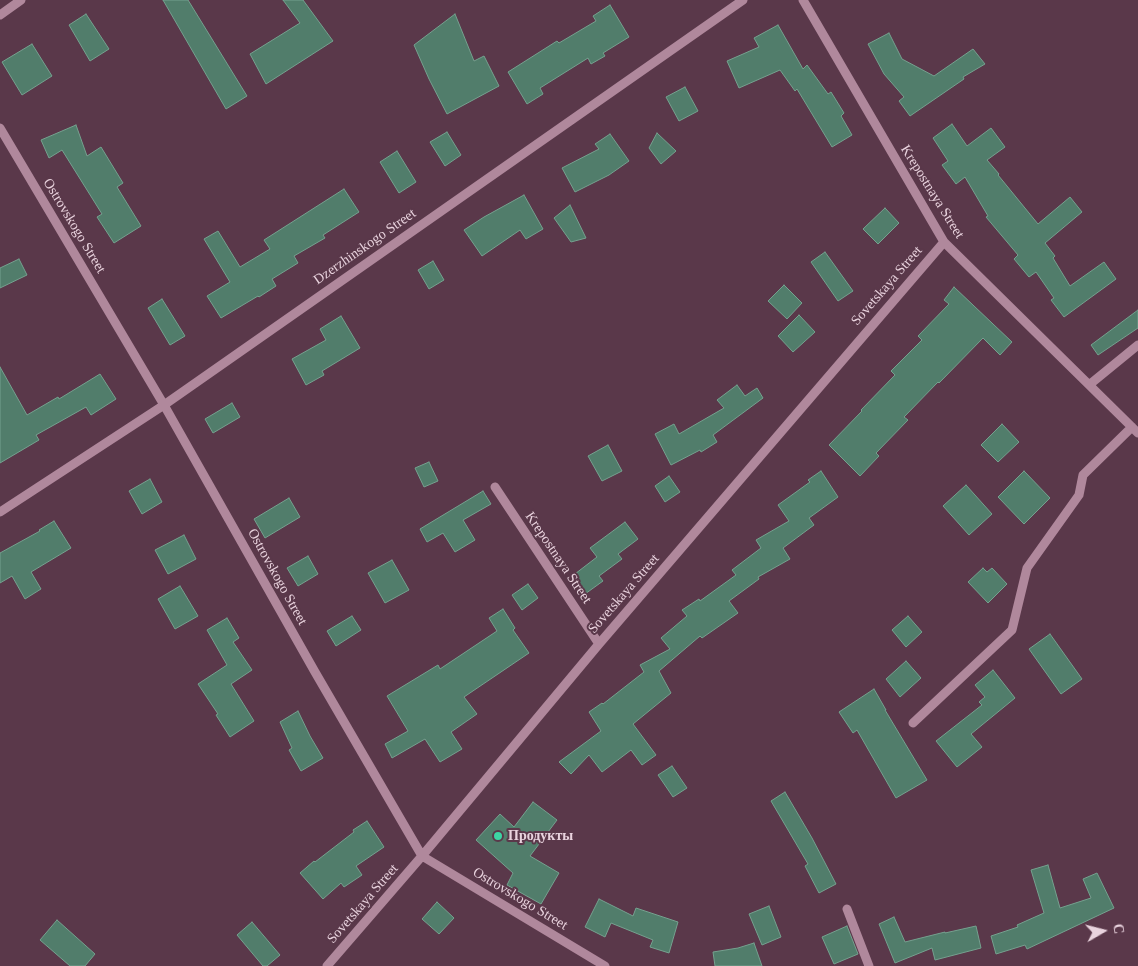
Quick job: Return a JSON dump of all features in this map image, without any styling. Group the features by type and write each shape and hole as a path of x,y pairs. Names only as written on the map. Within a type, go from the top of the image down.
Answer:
{"street":[{"path":"0,15 21,0"},
{"name":"Dzerzhinskogo Street","path":"0,512 164,405 743,0"},
{"name":"Krepostnaya Street","path":"803,0 944,242 1135,430"},
{"name":"Ostrovskogo Street","path":"0,128 164,405 314,672 422,856 605,966"},
{"name":"Sovetskaya Street","path":"327,966 422,856 599,644 944,242"},
{"path":"1089,385 1138,345"},
{"path":"912,723 1012,630 1027,568 1079,495 1083,475 1135,430"},
{"name":"Krepostnaya Street","path":"495,487 599,644"},
{"path":"846,909 869,966"}],"building":[{"path":"163,0 188,0 247,96 226,109"},
{"path":"283,0 303,0 333,41 266,84 250,54 300,23"},
{"path":"610,5 629,37 603,53 605,56 591,64 588,58 540,88 543,94 527,104 508,72 557,41 559,43 596,21 593,16"},
{"path":"86,14 109,49 90,61 69,25"},
{"path":"455,14 474,61 484,56 499,86 447,114 414,45"},
{"path":"778,25 803,69 807,65 828,94 831,92 844,113 841,116 852,135 832,147 797,89 795,91 780,70 739,88 727,61 759,47 754,38"},
{"path":"889,33 902,59 934,76 973,49 985,64 963,77 964,79 910,116 899,101 904,97 884,74 868,44"},
{"path":"32,44 52,76 22,95 2,62"},
{"path":"685,87 698,111 679,121 666,97"},
{"path":"952,124 967,146 991,128 1005,147 987,160 1038,224 1070,197 1082,212 1045,243 1055,256 1053,258 1070,286 1104,262 1116,279 1064,317 1051,300 1054,298 1036,272 1029,277 1014,259 1018,255 986,217 988,216 965,177 956,184 942,165 948,161 933,138"},
{"path":"76,125 87,156 101,147 123,183 117,187 141,226 114,243 97,217 102,214 62,150 49,158 41,140"},
{"path":"447,132 461,155 445,166 430,142"},
{"path":"657,133 676,151 661,164 649,148"},
{"path":"610,134 629,161 609,175 575,192 562,168 599,149 595,144"},
{"path":"397,151 416,182 399,193 380,162"},
{"path":"344,189 359,212 323,235 325,238 294,256 298,263 272,279 276,286 221,318 207,296 230,282 204,239 218,231 240,267 270,249 264,240"},
{"path":"524,195 543,229 526,239 520,230 482,256 464,230"},
{"path":"570,205 586,238 571,242 554,218"},
{"path":"885,208 899,223 878,244 863,229"},
{"path":"825,252 853,291 838,301 811,262"},
{"path":"19,259 27,275 0,288 0,268"},
{"path":"433,261 444,280 429,289 418,270"},
{"path":"784,285 802,303 787,319 768,301"},
{"path":"954,287 1012,342 1000,355 983,338 904,417 908,420 876,453 879,456 860,476 829,445 895,375 891,371 922,340 918,336 949,304 944,300"},
{"path":"162,299 185,336 170,345 148,308"},
{"path":"1138,310 1138,328 1098,355 1091,345"},
{"path":"799,315 815,332 793,352 778,336"},
{"path":"341,316 360,348 322,371 324,375 306,385 292,359 326,340 320,329"},
{"path":"0,367 27,415 58,397 59,399 100,374 116,399 91,415 86,407 36,435 39,440 0,463"},
{"path":"737,385 745,396 757,388 763,398 713,435 717,442 701,452 700,450 671,465 655,434 674,424 679,434 724,408 717,400"},
{"path":"232,403 240,417 213,433 205,419"},
{"path":"1002,424 1019,442 998,462 981,445"},
{"path":"608,445 622,471 602,481 588,456"},
{"path":"429,462 438,481 424,487 415,468"},
{"path":"821,471 838,497 809,518 814,525 783,548 790,559 758,577 759,579 729,601 738,613 702,638 700,636 659,671 671,693 633,724 656,755 642,765 631,750 602,772 589,755 571,774 559,762 601,731 589,712 603,704 644,672 640,665 670,649 661,638 687,616 682,610 699,599 700,601 736,575 732,570 761,548 756,540 789,521 778,505 810,482 808,480"},
{"path":"1024,471 1050,498 1024,524 998,497"},
{"path":"669,476 680,492 665,502 655,486"},
{"path":"150,479 162,502 142,514 129,491"},
{"path":"966,485 992,514 969,535 943,506"},
{"path":"483,491 491,504 463,520 475,540 455,552 443,533 427,542 420,529"},
{"path":"289,498 300,517 265,538 254,519"},
{"path":"54,521 71,548 31,572 41,589 25,599 12,576 0,583 0,553"},
{"path":"625,522 638,539 618,554 622,559 599,576 603,581 585,594 571,577 597,557 590,548"},
{"path":"184,535 196,559 168,574 155,550"},
{"path":"308,556 318,574 298,586 287,568"},
{"path":"392,560 409,590 385,603 368,573"},
{"path":"983,568 987,572 992,568 1007,584 988,603 968,582"},
{"path":"528,584 538,598 522,610 512,595"},
{"path":"180,586 198,616 175,629 158,599"},
{"path":"503,609 515,628 513,630 529,653 464,697 477,714 451,732 462,749 440,762 425,739 392,758 385,744 408,731 387,696 438,665 440,669 497,631 489,618"},
{"path":"352,616 361,630 336,646 327,631"},
{"path":"908,616 922,632 906,647 892,630"},
{"path":"227,618 239,638 233,642 252,670 231,684 254,721 230,737 216,715 218,714 198,684 227,665 207,630"},
{"path":"1050,634 1082,679 1061,694 1029,649"},
{"path":"906,661 921,678 900,697 886,679"},
{"path":"993,670 1015,698 971,734 982,747 957,767 936,741 982,705 979,702 985,697 975,685"},
{"path":"874,689 927,780 896,798 857,730 853,733 839,712"},
{"path":"298,711 323,758 301,771 289,750 292,748 280,722"},
{"path":"672,766 687,788 673,797 658,775"},
{"path":"785,792 836,884 819,893 805,866 808,864 771,801"},
{"path":"533,802 557,820 530,856 559,873 541,904 507,885 513,873 476,840 500,814 514,827"},
{"path":"367,821 384,847 356,866 362,875 344,887 341,883 323,899 300,873"},
{"path":"1048,865 1060,908 1091,898 1083,879 1097,873 1114,908 1027,949 1025,945 996,954 991,936 1018,927 1017,925 1044,913 1031,870"},
{"path":"599,899 633,916 636,908 678,922 669,953 650,947 653,940 611,923 605,937 585,927"},
{"path":"437,902 454,918 439,934 422,919"},
{"path":"769,906 781,937 762,945 749,914"},
{"path":"894,917 905,942 976,926 981,948 935,960 932,948 895,963 879,924"},
{"path":"57,920 95,954 85,966 70,966 40,940"},
{"path":"252,922 280,955 267,966 263,966 237,935"},
{"path":"847,926 858,954 834,964 822,937"},
{"path":"754,943 762,966 715,966 713,952"}],"place":[{"name":"Продукты","path":"498,836"}]}
